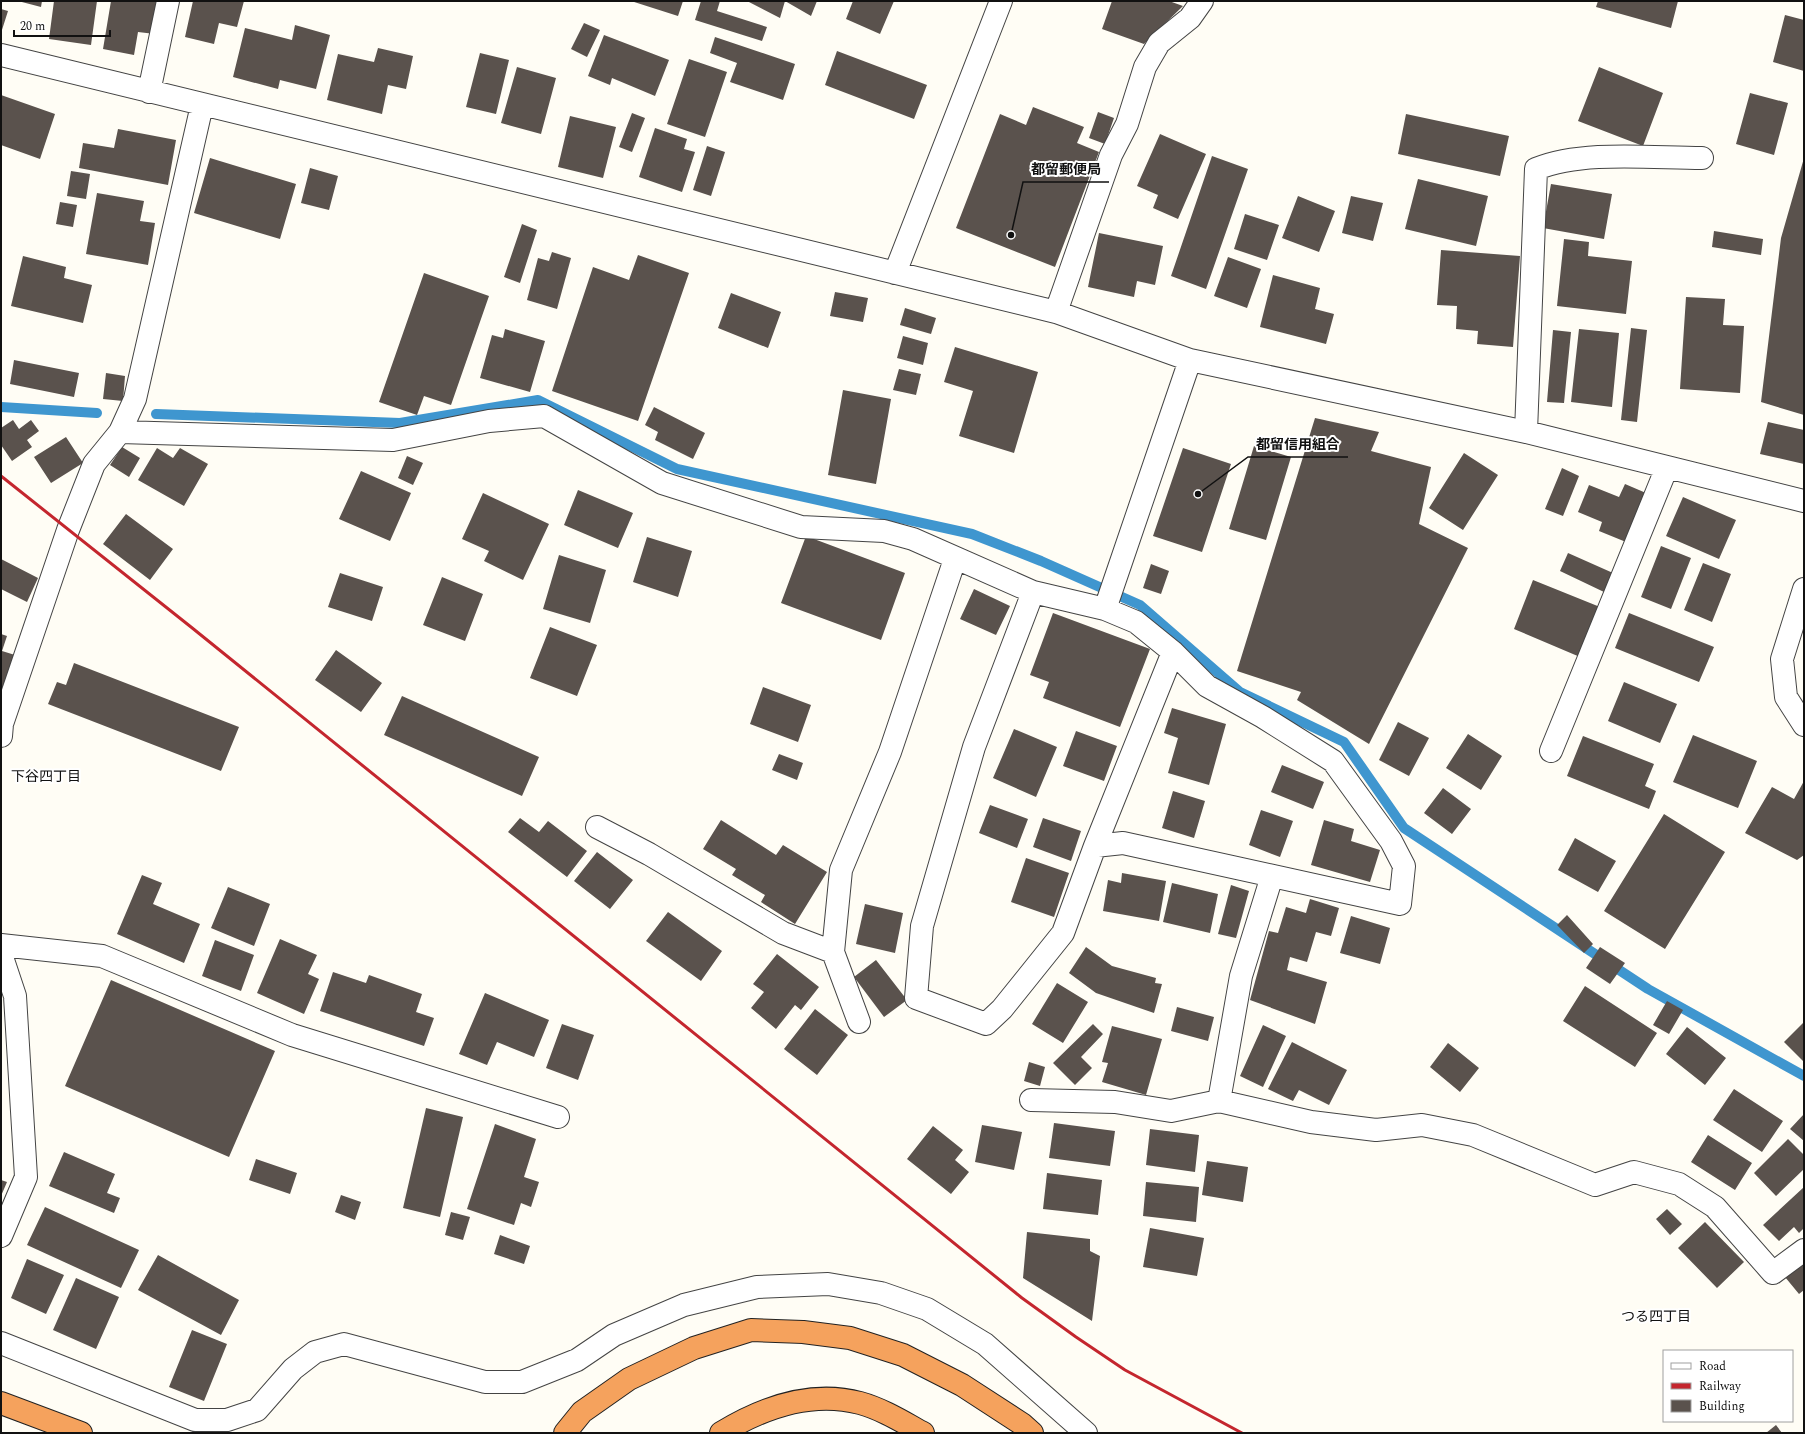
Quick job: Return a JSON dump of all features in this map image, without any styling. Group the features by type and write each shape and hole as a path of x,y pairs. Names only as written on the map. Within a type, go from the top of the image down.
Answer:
{"highway":[{"path":"565,1433 582,1412 629,1379 694,1348 751,1330 803,1332 850,1338 903,1355 962,1385 1022,1424 1032,1433"},
{"path":"720,1433 755,1415 791,1402 823,1398 860,1403 894,1416 923,1433"},
{"path":"1,1403 81,1433"}],"street":[{"path":"149,92 168,1"},
{"path":"896,273 1001,1"},
{"path":"1056,312 1111,155 1127,124 1145,67 1159,43 1190,18 1202,1"},
{"path":"1,55 1056,312 1190,360 1526,432 1804,501"},
{"path":"1,736 2,724 68,530 94,464 120,432 135,399 202,105"},
{"path":"1526,432 1536,169 1553,162 1583,158 1702,158"},
{"path":"1105,609 1190,360"},
{"path":"120,432 393,440 489,421 544,416 662,483 801,526 891,533 913,539 955,559 1033,592 1105,609 1136,622 1173,652 1207,686 1333,761 1391,841 1404,866 1400,904 1123,843 1095,846"},
{"path":"1552,751 1667,467"},
{"path":"859,1022 833,952 841,870 890,752 955,559"},
{"path":"1804,589 1782,660 1786,698 1804,725"},
{"path":"1033,592 974,747 922,926 916,998 986,1024 1002,1009 1063,934 1095,846 1173,652"},
{"path":"597,827 649,854 783,932 833,952"},
{"path":"1219,1101 1242,976 1272,876"},
{"path":"1,945 102,956 292,1035 558,1117"},
{"path":"1,954 15,996 26,1177 1,1236"},
{"path":"1030,1100 1115,1102 1171,1111 1219,1101 1311,1122 1376,1130 1422,1125 1473,1135 1595,1185 1634,1172 1679,1184 1715,1207 1774,1273 1804,1250"},
{"path":"1,1343 195,1420 227,1420 257,1410 293,1369 315,1352 344,1344 485,1382 522,1382 577,1360 614,1335 684,1305 757,1287 828,1284 881,1294 927,1309 985,1344 1086,1433"}],"building":[{"path":"18,1 42,1 41,7"},
{"path":"54,1 97,1 91,45 49,39"},
{"path":"111,1 160,1 155,34 138,32 134,55 103,49"},
{"path":"193,1 244,1 237,27 219,23 214,44 185,37"},
{"path":"631,1 683,1 678,16"},
{"path":"701,1 720,1 717,11 767,27 762,41 695,20"},
{"path":"747,1 785,1 780,18"},
{"path":"785,1 817,1 811,16"},
{"path":"853,1 894,1 880,34 846,19"},
{"path":"1112,1 1169,1 1183,6 1144,44 1102,29"},
{"path":"1598,1 1678,1 1671,28 1596,7"},
{"path":"1,9 8,11 1,33"},
{"path":"1785,15 1804,20 1804,71 1773,62"},
{"path":"584,23 600,30 587,57 571,49"},
{"path":"295,25 330,35 316,89 280,80 278,89 233,77 245,28 292,40"},
{"path":"604,35 669,60 655,96 612,78 610,85 588,76"},
{"path":"715,37 795,64 783,100 730,82 737,63 710,53"},
{"path":"378,48 413,56 406,89 388,85 382,114 327,100 338,54 374,62"},
{"path":"837,51 927,85 914,119 825,85"},
{"path":"480,53 509,60 496,114 466,107"},
{"path":"689,59 727,72 705,137 667,124"},
{"path":"517,67 556,78 541,134 501,123"},
{"path":"1599,67 1663,93 1643,146 1578,121"},
{"path":"1750,93 1788,103 1774,155 1736,144"},
{"path":"1,95 55,114 40,159 1,145"},
{"path":"1033,107 1084,127 1077,143 1099,152 1055,267 956,228 1000,114 1026,125"},
{"path":"1098,112 1114,118 1105,144 1089,138"},
{"path":"632,113 645,118 632,152 619,147"},
{"path":"1406,114 1509,136 1500,176 1398,154"},
{"path":"570,116 616,127 603,178 558,167"},
{"path":"655,128 687,139 684,149 695,152 682,192 639,177"},
{"path":"118,129 176,140 168,185 79,168 83,143 114,148"},
{"path":"1160,134 1206,154 1178,219 1153,208 1158,195 1137,186"},
{"path":"707,146 725,152 711,196 693,190"},
{"path":"1212,156 1248,169 1206,289 1171,276"},
{"path":"210,158 296,184 280,239 194,213"},
{"path":"1804,158 1804,415 1761,402 1781,238"},
{"path":"310,168 338,176 329,210 301,203"},
{"path":"71,171 90,174 86,199 67,196"},
{"path":"1418,179 1488,196 1476,246 1405,229"},
{"path":"1551,184 1612,194 1604,239 1543,228"},
{"path":"97,193 144,201 140,221 155,223 148,265 86,254"},
{"path":"1298,196 1335,211 1319,252 1282,238"},
{"path":"1351,196 1383,203 1373,241 1342,233"},
{"path":"60,202 77,205 73,227 56,224"},
{"path":"1245,214 1279,225 1267,260 1234,249"},
{"path":"522,224 537,230 520,283 504,277"},
{"path":"1714,231 1763,239 1761,255 1712,247"},
{"path":"1099,233 1163,246 1155,285 1137,281 1134,297 1088,287"},
{"path":"1564,239 1589,242 1588,256 1632,261 1626,314 1557,306"},
{"path":"1441,250 1520,256 1513,347 1477,344 1478,331 1456,329 1457,306 1437,305"},
{"path":"552,252 571,258 557,309 527,300 538,258 549,261"},
{"path":"638,255 689,273 638,421 552,391 593,267 629,280"},
{"path":"23,256 66,267 64,278 92,285 83,323 11,306"},
{"path":"1228,257 1261,269 1247,308 1214,296"},
{"path":"424,273 489,296 451,405 424,396 417,415 379,402"},
{"path":"1273,275 1320,288 1315,309 1334,314 1326,344 1260,327"},
{"path":"835,292 868,298 863,322 830,316"},
{"path":"731,293 781,312 768,348 718,328"},
{"path":"1686,297 1725,299 1723,325 1744,326 1740,393 1680,389"},
{"path":"905,308 936,318 931,334 900,325"},
{"path":"1631,328 1647,330 1637,422 1621,420"},
{"path":"505,329 545,341 530,392 480,378 492,335 503,338"},
{"path":"1579,329 1619,333 1612,407 1571,402"},
{"path":"1553,330 1571,332 1564,403 1547,402"},
{"path":"903,336 928,343 923,365 897,358"},
{"path":"955,347 1038,372 1014,453 959,436 973,391 944,382"},
{"path":"14,360 79,373 74,397 10,384"},
{"path":"899,369 921,374 916,395 893,390"},
{"path":"106,373 125,376 123,401 103,399"},
{"path":"843,390 891,399 876,484 828,475"},
{"path":"654,407 705,433 693,459 655,440 658,432 645,425"},
{"path":"1315,418 1379,432 1371,451 1431,467 1419,524 1468,548 1369,744 1297,700 1301,692 1237,671"},
{"path":"13,420 19,429 31,420 39,431 27,440 32,447 12,461 1,445 1,428"},
{"path":"1768,422 1804,430 1804,464 1760,454"},
{"path":"66,437 83,463 51,483 34,457"},
{"path":"1254,446 1291,457 1266,540 1229,529"},
{"path":"122,447 140,458 129,477 110,465"},
{"path":"157,448 173,458 180,448 208,464 184,506 138,480"},
{"path":"1183,448 1231,464 1202,552 1153,536"},
{"path":"1464,453 1498,475 1463,530 1429,508"},
{"path":"407,456 423,463 413,485 398,478"},
{"path":"1562,468 1579,476 1563,516 1545,509"},
{"path":"361,471 411,493 390,541 339,519"},
{"path":"1625,484 1646,493 1626,542 1599,531 1602,522 1578,512 1589,485 1619,497"},
{"path":"578,490 633,513 618,548 564,525"},
{"path":"483,493 549,524 523,580 484,561 489,551 462,539"},
{"path":"1683,497 1736,520 1719,559 1666,536"},
{"path":"126,514 173,549 150,580 103,544"},
{"path":"806,536 905,573 881,640 781,603"},
{"path":"647,537 692,551 678,597 633,582"},
{"path":"1661,546 1691,558 1671,609 1641,597"},
{"path":"1568,553 1613,573 1604,592 1560,571"},
{"path":"559,555 606,570 590,623 543,609"},
{"path":"1,559 38,578 27,602 1,589"},
{"path":"1703,563 1731,574 1712,622 1684,610"},
{"path":"1151,564 1169,571 1161,594 1143,588"},
{"path":"340,573 383,587 372,621 328,607"},
{"path":"442,577 483,594 465,641 423,625"},
{"path":"1533,580 1600,607 1580,657 1514,629"},
{"path":"974,589 1010,606 996,635 960,619"},
{"path":"1053,613 1150,649 1120,727 1043,698 1049,682 1030,675"},
{"path":"1629,613 1714,647 1699,682 1615,648"},
{"path":"550,627 597,645 577,696 530,678"},
{"path":"1,634 7,636 2,651 15,655 2,692"},
{"path":"336,650 382,683 361,712 315,680"},
{"path":"74,663 239,727 221,771 48,704 57,682 66,685"},
{"path":"1624,682 1677,704 1660,743 1608,721"},
{"path":"763,687 811,705 798,742 750,724"},
{"path":"402,696 539,757 522,796 384,735"},
{"path":"1172,708 1226,724 1209,785 1168,773 1178,738 1164,733"},
{"path":"1398,722 1429,738 1409,776 1379,760"},
{"path":"1014,729 1057,747 1036,797 993,778"},
{"path":"1076,731 1117,746 1104,781 1063,766"},
{"path":"1468,734 1502,756 1481,790 1446,768"},
{"path":"1693,735 1757,761 1738,808 1673,782"},
{"path":"1583,736 1654,764 1645,786 1656,791 1649,809 1567,776"},
{"path":"779,754 803,763 797,780 772,770"},
{"path":"1282,765 1324,782 1313,809 1271,792"},
{"path":"1804,781 1804,855 1797,860 1745,833 1772,787 1794,799"},
{"path":"1443,788 1471,809 1452,834 1424,813"},
{"path":"1173,791 1205,801 1194,838 1162,828"},
{"path":"990,805 1028,819 1017,848 979,833"},
{"path":"1261,810 1293,821 1280,857 1249,845"},
{"path":"1664,814 1725,852 1665,949 1604,911"},
{"path":"520,818 539,832 548,821 587,851 567,877 508,832"},
{"path":"1043,818 1081,831 1071,861 1033,847"},
{"path":"721,820 776,855 783,845 827,872 795,924 761,902 765,895 732,875 736,869 703,849"},
{"path":"1324,820 1354,829 1351,841 1380,850 1370,882 1311,865"},
{"path":"1575,838 1616,861 1598,892 1558,870"},
{"path":"597,852 633,880 610,909 574,881"},
{"path":"1026,858 1069,873 1054,917 1011,902"},
{"path":"1122,873 1166,881 1159,921 1103,911 1108,880 1121,883"},
{"path":"142,875 162,883 153,904 200,924 184,963 117,934"},
{"path":"1172,883 1218,894 1210,933 1163,922"},
{"path":"1231,885 1249,891 1236,938 1218,934"},
{"path":"228,887 270,904 254,946 211,928"},
{"path":"1310,899 1339,908 1331,936 1316,932 1307,962 1290,957 1287,970 1327,982 1315,1024 1250,1000 1269,931 1278,933 1286,907 1306,913"},
{"path":"865,904 903,913 895,953 856,944"},
{"path":"668,912 722,951 701,981 646,941"},
{"path":"1567,915 1593,944 1584,953 1557,925"},
{"path":"1351,916 1390,928 1380,964 1340,953"},
{"path":"280,939 317,955 308,974 319,979 304,1014 257,993"},
{"path":"215,940 254,955 241,991 202,976"},
{"path":"1086,947 1112,966 1156,978 1155,983 1162,984 1154,1013 1096,993 1069,973"},
{"path":"1600,947 1625,963 1610,984 1586,968"},
{"path":"777,954 819,987 801,1010 795,1005 776,1029 751,1008 764,992 753,984"},
{"path":"876,960 907,1000 884,1017 854,977"},
{"path":"333,972 366,983 369,975 422,994 416,1012 434,1018 424,1046 320,1011"},
{"path":"111,980 275,1051 229,1157 65,1086"},
{"path":"1057,983 1088,1002 1063,1043 1032,1024"},
{"path":"1585,986 1657,1033 1635,1067 1563,1021"},
{"path":"485,993 549,1020 534,1057 497,1042 487,1065 459,1054"},
{"path":"1667,1001 1683,1010 1669,1034 1653,1025"},
{"path":"1177,1007 1214,1017 1208,1041 1171,1031"},
{"path":"815,1009 848,1035 817,1075 784,1049"},
{"path":"1804,1022 1804,1062 1784,1042"},
{"path":"562,1024 594,1035 578,1080 546,1068"},
{"path":"1093,1024 1103,1034 1081,1057 1092,1068 1075,1085 1053,1063"},
{"path":"1263,1025 1286,1036 1263,1087 1240,1076"},
{"path":"1112,1026 1162,1039 1146,1095 1102,1082 1108,1063 1102,1062"},
{"path":"1687,1027 1726,1058 1705,1085 1666,1054"},
{"path":"1292,1042 1347,1070 1329,1105 1299,1090 1293,1101 1268,1089"},
{"path":"1448,1043 1479,1068 1460,1092 1430,1067"},
{"path":"1029,1062 1045,1067 1040,1086 1024,1081"},
{"path":"1734,1089 1783,1121 1762,1152 1713,1120"},
{"path":"426,1108 463,1117 440,1217 403,1208"},
{"path":"1804,1114 1804,1141 1790,1129"},
{"path":"1054,1123 1115,1131 1110,1166 1049,1158"},
{"path":"495,1124 536,1139 524,1177 539,1182 531,1207 521,1203 514,1225 467,1209"},
{"path":"982,1125 1022,1132 1014,1170 975,1162"},
{"path":"933,1126 963,1150 955,1160 969,1172 951,1194 907,1159"},
{"path":"1150,1129 1199,1135 1195,1172 1146,1165"},
{"path":"1708,1135 1752,1163 1735,1190 1691,1162"},
{"path":"1788,1139 1804,1155 1804,1169 1776,1196 1754,1173"},
{"path":"64,1152 115,1174 107,1193 120,1198 114,1213 49,1186"},
{"path":"256,1159 297,1173 290,1194 249,1180"},
{"path":"1207,1161 1248,1167 1243,1202 1202,1195"},
{"path":"1047,1173 1102,1180 1098,1215 1043,1209"},
{"path":"1,1180 7,1182 1,1196"},
{"path":"1146,1182 1199,1187 1196,1222 1143,1216"},
{"path":"1804,1187 1804,1228 1799,1233 1794,1227 1779,1241 1763,1225"},
{"path":"341,1195 361,1202 355,1220 335,1212"},
{"path":"45,1207 139,1250 121,1288 27,1245"},
{"path":"1667,1209 1682,1224 1670,1235 1656,1219"},
{"path":"451,1212 470,1217 463,1240 445,1235"},
{"path":"1705,1222 1744,1262 1717,1288 1678,1248"},
{"path":"1150,1228 1204,1238 1197,1276 1143,1267"},
{"path":"1027,1232 1090,1239 1090,1251 1100,1256 1092,1321 1023,1278"},
{"path":"500,1235 530,1246 524,1264 494,1254"},
{"path":"158,1255 239,1300 221,1335 138,1290"},
{"path":"27,1259 64,1275 46,1314 11,1298"},
{"path":"1803,1264 1804,1290 1799,1294 1785,1277"},
{"path":"76,1278 119,1297 96,1349 53,1330"},
{"path":"192,1330 227,1344 204,1401 169,1387"},
{"path":"1776,1425 1782,1433 1766,1433"}],"waterway":[{"path":"156,414 400,423 538,400 677,469 972,534 1041,561 1140,605 1240,692 1344,742 1404,828 1648,989 1804,1076"},
{"path":"1,407 97,413"}],"railway":[{"path":"1,476 191,627 1022,1298 1125,1370 1242,1433"}],"place":[{"name":"都留郵便局","path":"1011,235"},
{"name":"都留信用組合","path":"1198,494"}],"district":[{"name":"下谷四丁目","path":"46,776"},
{"name":"つる四丁目","path":"1656,1316"}]}
